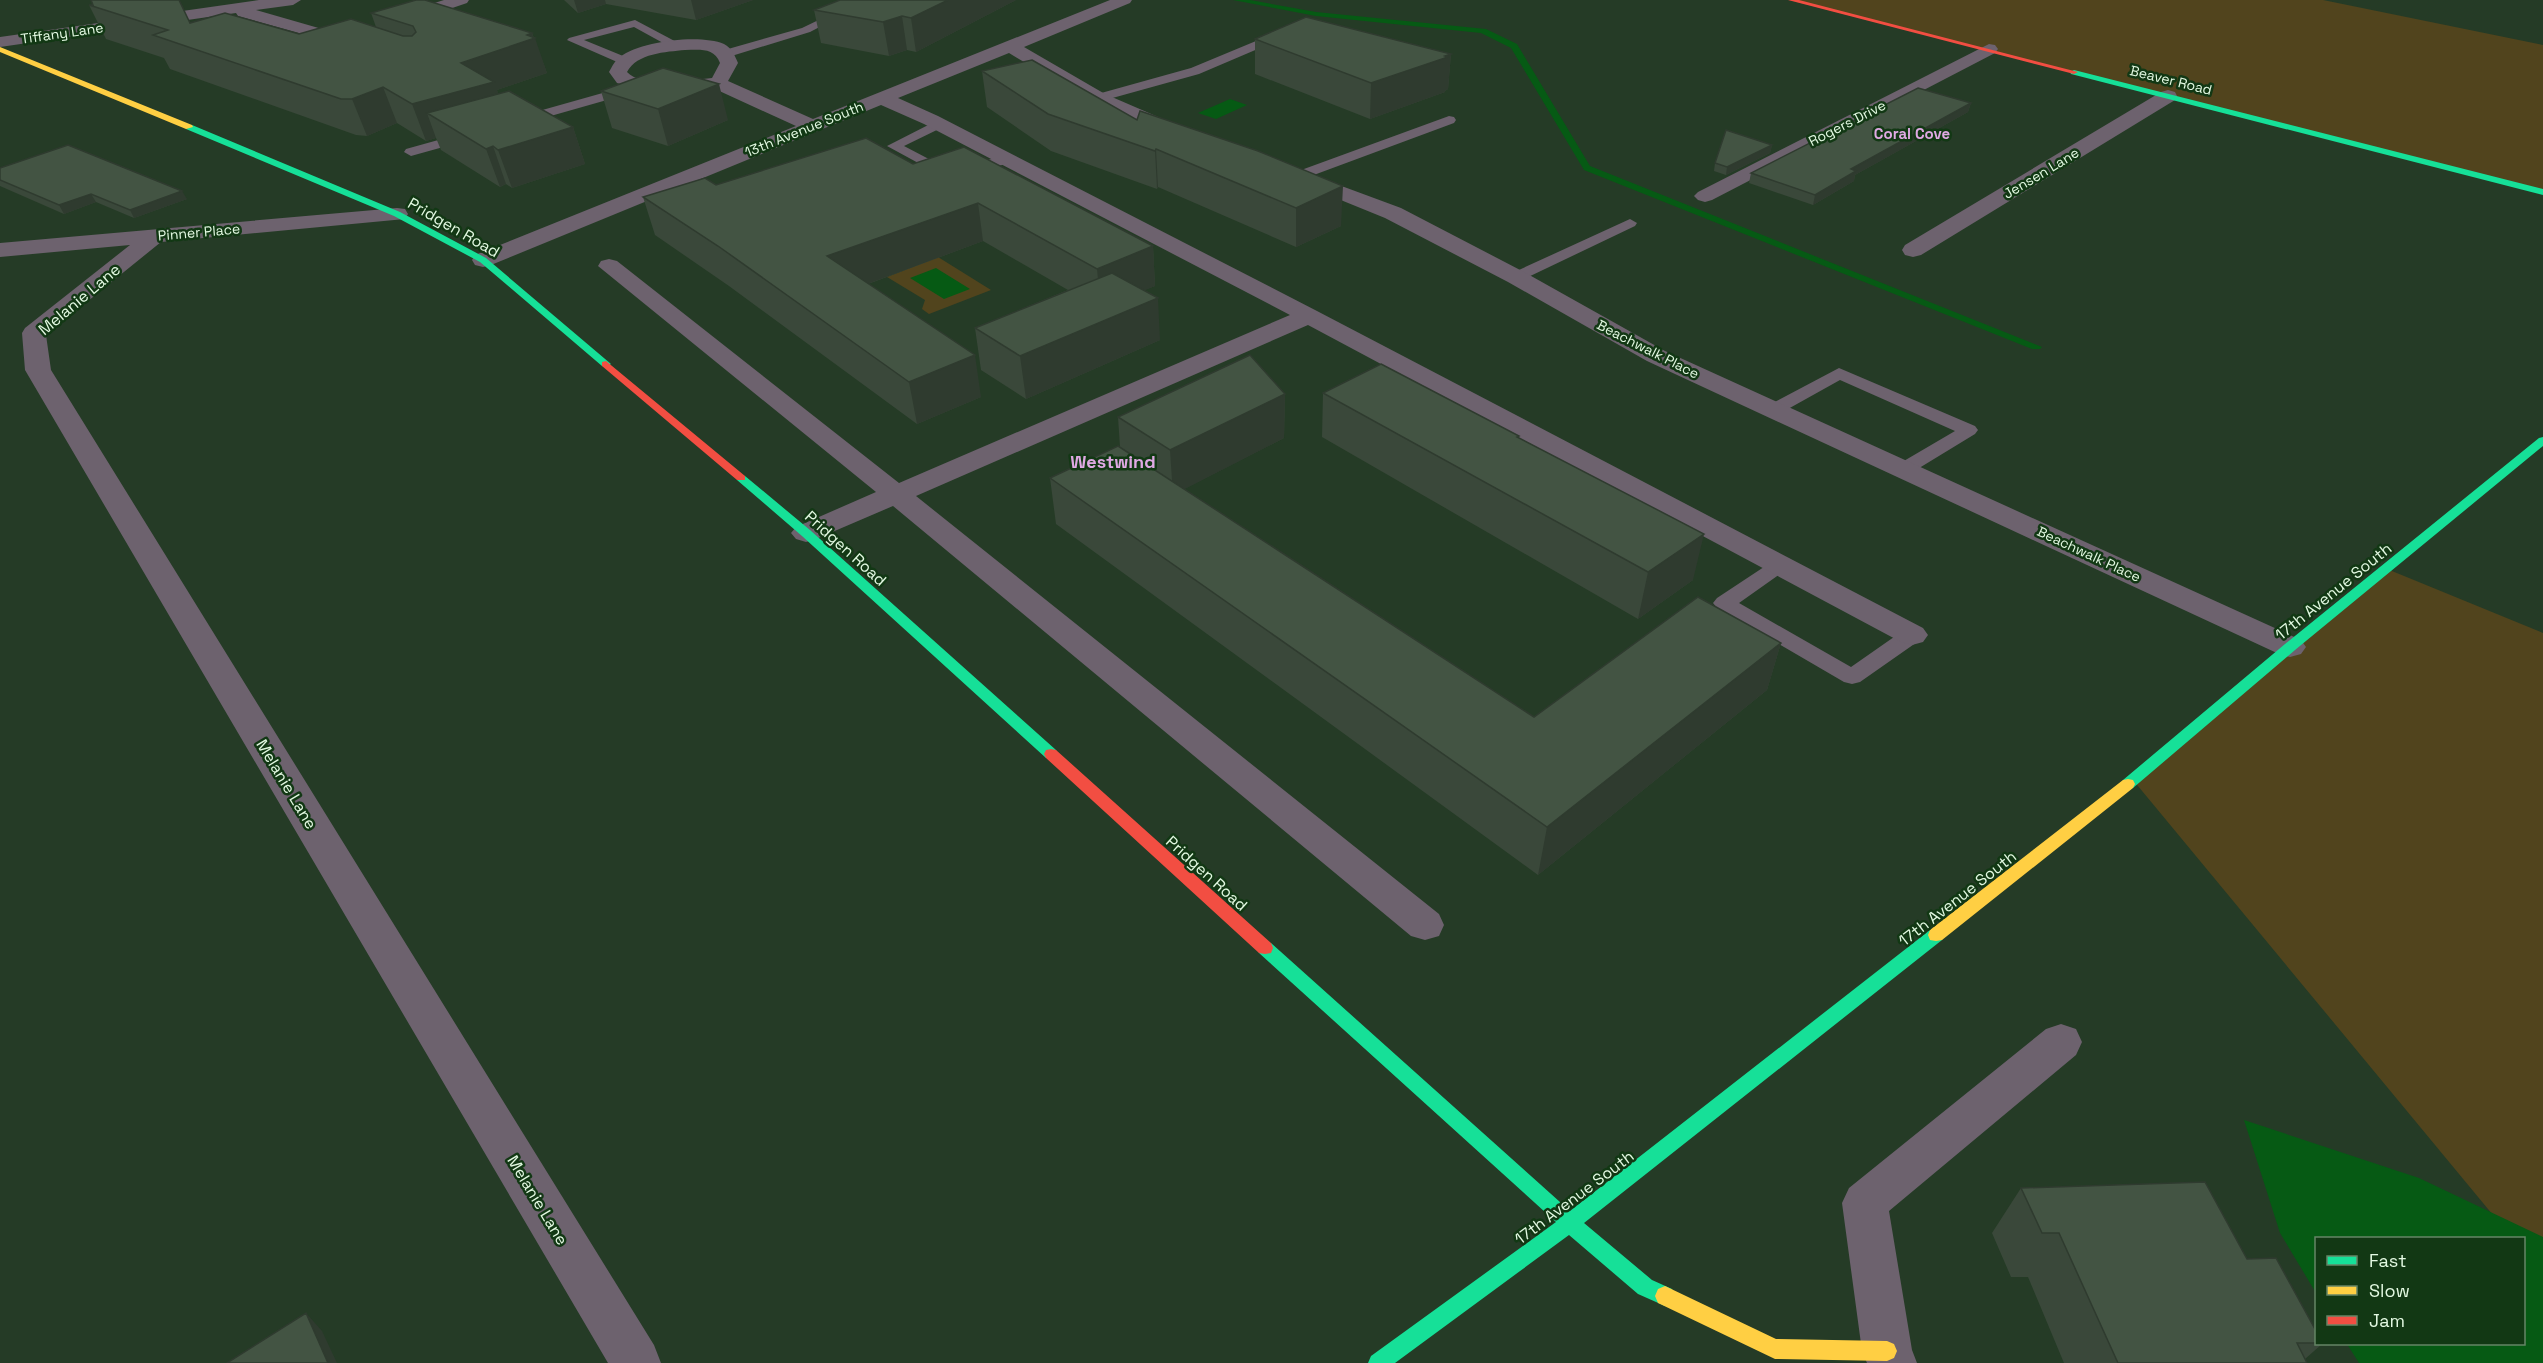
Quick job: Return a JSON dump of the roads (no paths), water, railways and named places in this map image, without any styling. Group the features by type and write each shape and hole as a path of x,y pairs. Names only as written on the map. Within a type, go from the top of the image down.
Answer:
{"street":[{"name":"Tiffany Lane","path":"0,42 293,0"},
{"path":"386,25 461,0"},
{"name":"13th Avenue South","path":"483,260 1125,0"},
{"name":"Beaver Road","path":"1791,0 2543,192"},
{"name":"Tiffany Lane","path":"230,8 335,38 360,38"},
{"path":"718,83 729,63 719,48 678,46 642,53 624,61 618,72 623,79 644,85 673,87 718,83 811,126"},
{"path":"1011,46 1098,98 1153,124 1198,140"},
{"name":"Rogers Drive","path":"1705,196 1989,49"},
{"name":"Pridgen Road","path":"0,50 397,214 483,260 806,533 1570,1223 1645,1287 1775,1349 1889,1357"},
{"name":"Jensen Lane","path":"1913,250 2168,96"},
{"path":"881,98 938,124 1309,316 1912,635"},
{"name":"Beachwalk Place","path":"1286,172 1393,213 1516,277 1656,356 2290,647"},
{"name":"Pinner Place","path":"0,250 397,214"},
{"name":"Melanie Lane","path":"155,236 34,333 38,370 636,1363"},
{"path":"609,266 896,494 1425,925"},
{"path":"806,533 1309,316"},
{"name":"17th Avenue South","path":"1378,1363 1570,1223 2124,788 2290,647 2543,440"},
{"path":"1889,1357 1865,1203 2061,1042"}],"lane":[{"path":"725,54 806,30 831,17"},
{"path":"624,61 573,40 635,23 678,46"},
{"path":"1098,98 1195,71 1256,45"},
{"path":"511,123 644,85"},
{"path":"1286,172 1449,120"},
{"path":"938,124 894,146 944,173 1008,160"},
{"path":"411,152 478,133"},
{"path":"1516,277 1630,223"},
{"path":"1773,410 1839,373 1969,430 1904,470"},
{"path":"1780,566 1724,603 1852,677 1912,635"}],"waterway":[{"path":"1237,0 1316,14 1483,31 1514,46 1587,168 2036,347"}],"district":[{"name":"Coral Cove","path":"1912,134"},
{"name":"Westwind","path":"1113,462"}]}
